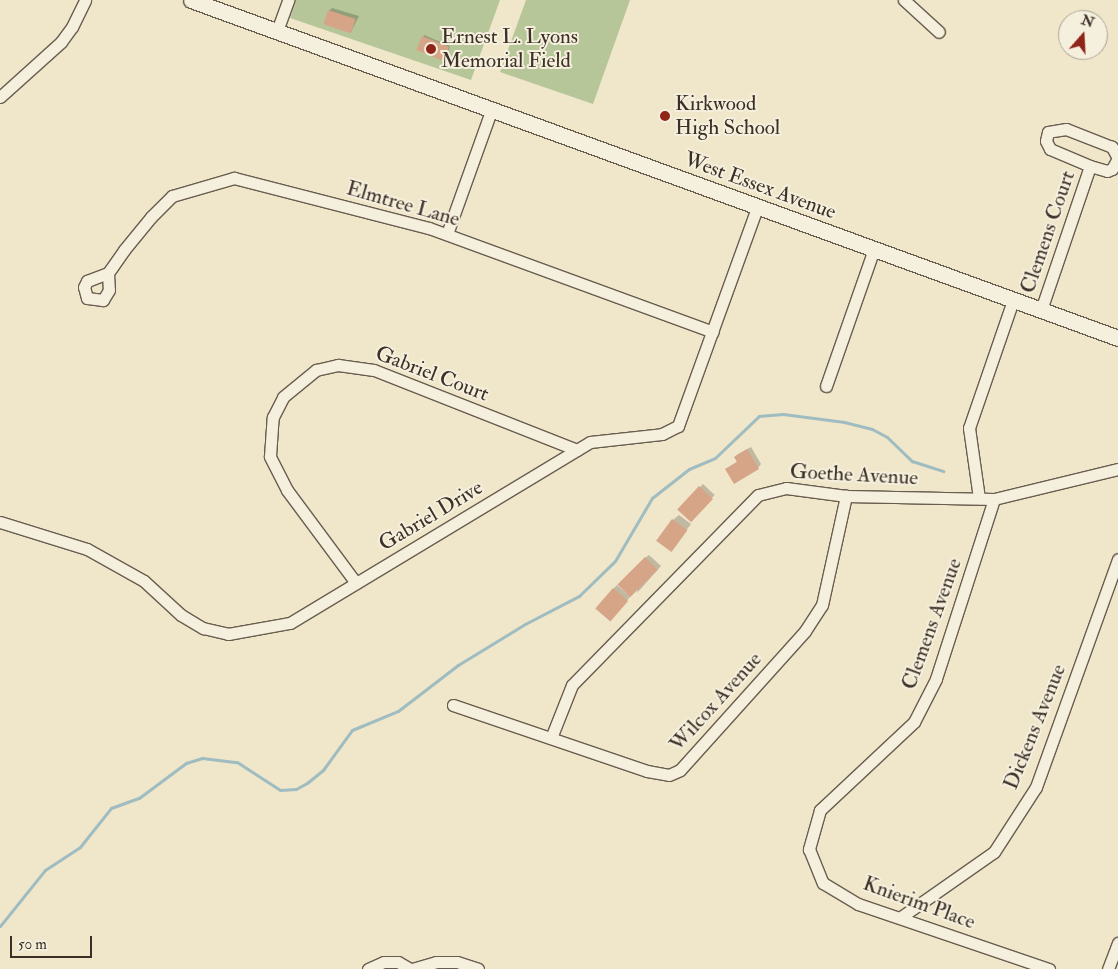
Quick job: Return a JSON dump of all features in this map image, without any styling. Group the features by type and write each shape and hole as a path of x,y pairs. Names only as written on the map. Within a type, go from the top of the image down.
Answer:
{"street":[{"path":"0,97 61,42 72,27 85,0"},
{"name":"West Essex Avenue","path":"191,0 492,108 757,208 1118,338"},
{"path":"277,31 288,0"},
{"path":"904,0 939,32"},
{"path":"447,234 492,108"},
{"name":"Clemens Court","path":"1066,129 1115,150 1118,158 1112,169 1107,171 1090,166 1050,149 1046,141 1048,132 1066,129"},
{"name":"Clemens Court","path":"1042,310 1090,166"},
{"name":"Elmtree Lane","path":"108,273 151,217 172,196 234,178 447,234 713,332"},
{"name":"Gabriel Drive","path":"0,522 87,549 144,581 189,619 203,628 228,634 290,623 590,442 662,434 678,426 757,208"},
{"path":"826,386 874,249"},
{"path":"979,498 969,428 1013,300"},
{"name":"Gabriel Court","path":"356,583 287,490 270,456 273,417 283,397 316,370 338,365 374,370 577,450"},
{"name":"Goethe Avenue","path":"551,738 572,685 758,495 786,488 846,496 979,498 994,500 1118,469"},
{"name":"Wilcox Avenue","path":"453,705 647,771 669,775 680,770 805,631 822,605 846,496"},
{"name":"Clemens Avenue","path":"820,810 914,722 936,679 994,500"},
{"name":"Dickens Avenue","path":"901,918 994,852 1036,787 1118,559"},
{"name":"Knierim Place","path":"820,810 809,850 823,883 858,904 1049,969"},
{"path":"1108,969 1118,943"},
{"path":"368,969 384,962 398,962 411,969 444,962 457,962 478,969"}],"green space":[{"name":"Ernest L. Lyons Memorial Field","path":"296,0 500,0 471,80 290,18"},
{"path":"526,0 630,0 593,104 500,72"}],"building":[{"path":"328,10 356,19 351,33 323,24"},
{"path":"422,36 449,47 443,61 416,50"},
{"path":"747,449 759,469 734,484 725,469 737,462 734,457"},
{"path":"699,486 713,499 691,522 677,509"},
{"path":"672,519 687,530 672,552 656,541"},
{"path":"645,557 658,570 630,597 617,585"},
{"path":"613,588 628,601 610,621 595,608"}],"waterway":[{"path":"0,926 45,870 80,847 111,808 139,798 186,763 202,758 237,762 280,790 296,789 307,783 323,770 352,730 398,711 458,665 525,624 579,596 615,561 652,498 689,469 715,458 759,416 783,414 844,422 872,429 887,437 912,461 943,471"}],"place":[{"name":"Ernest L. Lyons Memorial Field","path":"431,49"},
{"name":"Kirkwood High School","path":"665,116"}]}
